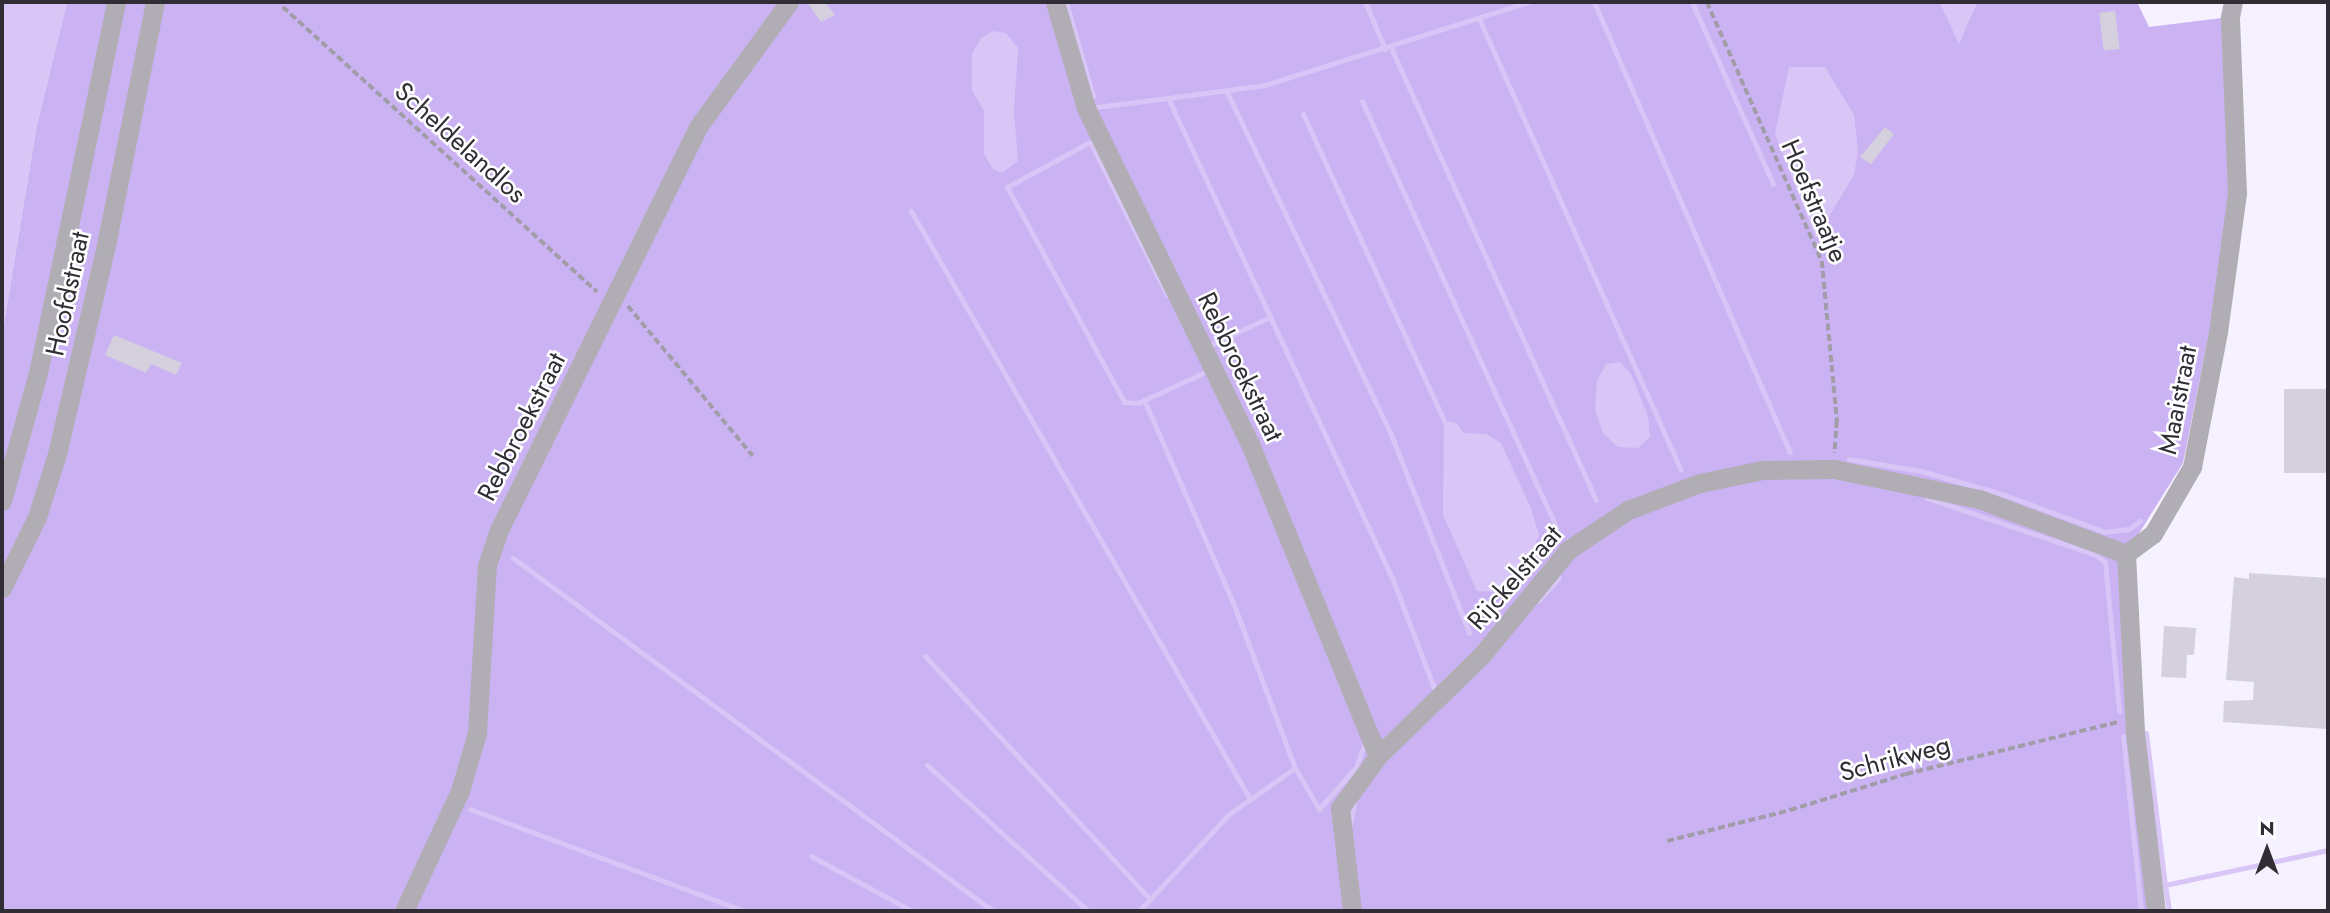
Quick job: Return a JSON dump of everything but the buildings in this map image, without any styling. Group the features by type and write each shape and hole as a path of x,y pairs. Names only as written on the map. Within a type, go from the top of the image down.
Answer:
{"street":[{"name":"Hoofdstraat","path":"2,501 38,373 116,2"},
{"name":"Hoofdstraat","path":"2,588 37,517 67,418 155,2"},
{"name":"Rebbroekstraat","path":"404,911 460,791 477,733 487,565 500,528 698,127 789,2"},
{"name":"Rebbroekstraat","path":"1055,2 1086,108 1250,444 1378,756"},
{"name":"Maaistraat","path":"2126,554 2153,534 2192,467 2195,454 2237,193 2230,17 2233,2"},
{"name":"Rijckelstraat","path":"1353,911 1339,808 1378,756 1481,656 1568,550 1628,510 1700,483 1762,470 1833,469 1979,499 2126,554"},
{"path":"2126,554 2134,718 2156,911"}],"path":[{"name":"Hoefstraatje","path":"1707,2 1822,261 1837,421 1833,469"},
{"name":"Scheldelandlos","path":"283,7 615,299 753,456"},
{"name":"Schrikweg","path":"1667,841 1790,810 1906,774 2134,718"}],"shaded area":[{"path":"2,2 67,2 37,124 2,335"},
{"path":"67,2 1940,2 1959,43 1977,2 2137,2 2149,27 2230,17 2237,193 2183,463 2126,554 2156,911 2,911 2,335 37,124"},
{"path":"1940,2 1977,2 1959,44"},
{"path":"993,31 1006,33 1018,48 1014,112 1018,161 1002,173 993,169 984,154 984,111 972,90 972,54 981,38"},
{"path":"1789,67 1825,67 1854,115 1858,151 1854,175 1816,238 1775,134"},
{"path":"1620,362 1631,374 1648,416 1650,437 1638,448 1618,447 1603,433 1595,410 1597,381 1606,364"},
{"path":"1444,421 1457,423 1463,433 1486,434 1501,443 1531,508 1539,535 1532,551 1499,592 1477,591 1443,515"}],"waterway":[{"path":"1066,2 1093,96"},
{"path":"1365,2 1385,49"},
{"path":"1168,98 1265,85 1529,2"},
{"path":"1594,2 1790,452"},
{"path":"1692,2 1773,184"},
{"path":"1480,21 1680,469"},
{"path":"1391,48 1596,500"},
{"path":"1226,90 1390,432 1469,633"},
{"path":"1096,107 1168,98 1393,580 1434,688"},
{"path":"1362,101 1555,525"},
{"path":"1303,114 1444,421"},
{"path":"1167,295 1090,142 1007,187 1124,402 1138,403 1205,372"},
{"path":"911,211 1250,799"},
{"path":"1210,345 1270,317"},
{"path":"1144,400 1234,605 1295,768 1319,809 1356,767 1365,742"},
{"path":"1849,459 1921,471 2002,494 2105,532 2129,529 2140,521"},
{"path":"1927,498 2096,555 2105,562 2119,711"},
{"path":"513,558 993,911"},
{"path":"1538,601 1559,578"},
{"path":"925,656 1150,899"},
{"path":"2146,733 2165,885 2328,850"},
{"path":"2123,736 2141,911"},
{"path":"927,765 1088,911"},
{"path":"1139,911 1229,814 1295,768"},
{"path":"1350,824 1354,803"},
{"path":"470,809 744,911"},
{"path":"811,856 912,911"},
{"path":"2165,885 2169,911"}]}
